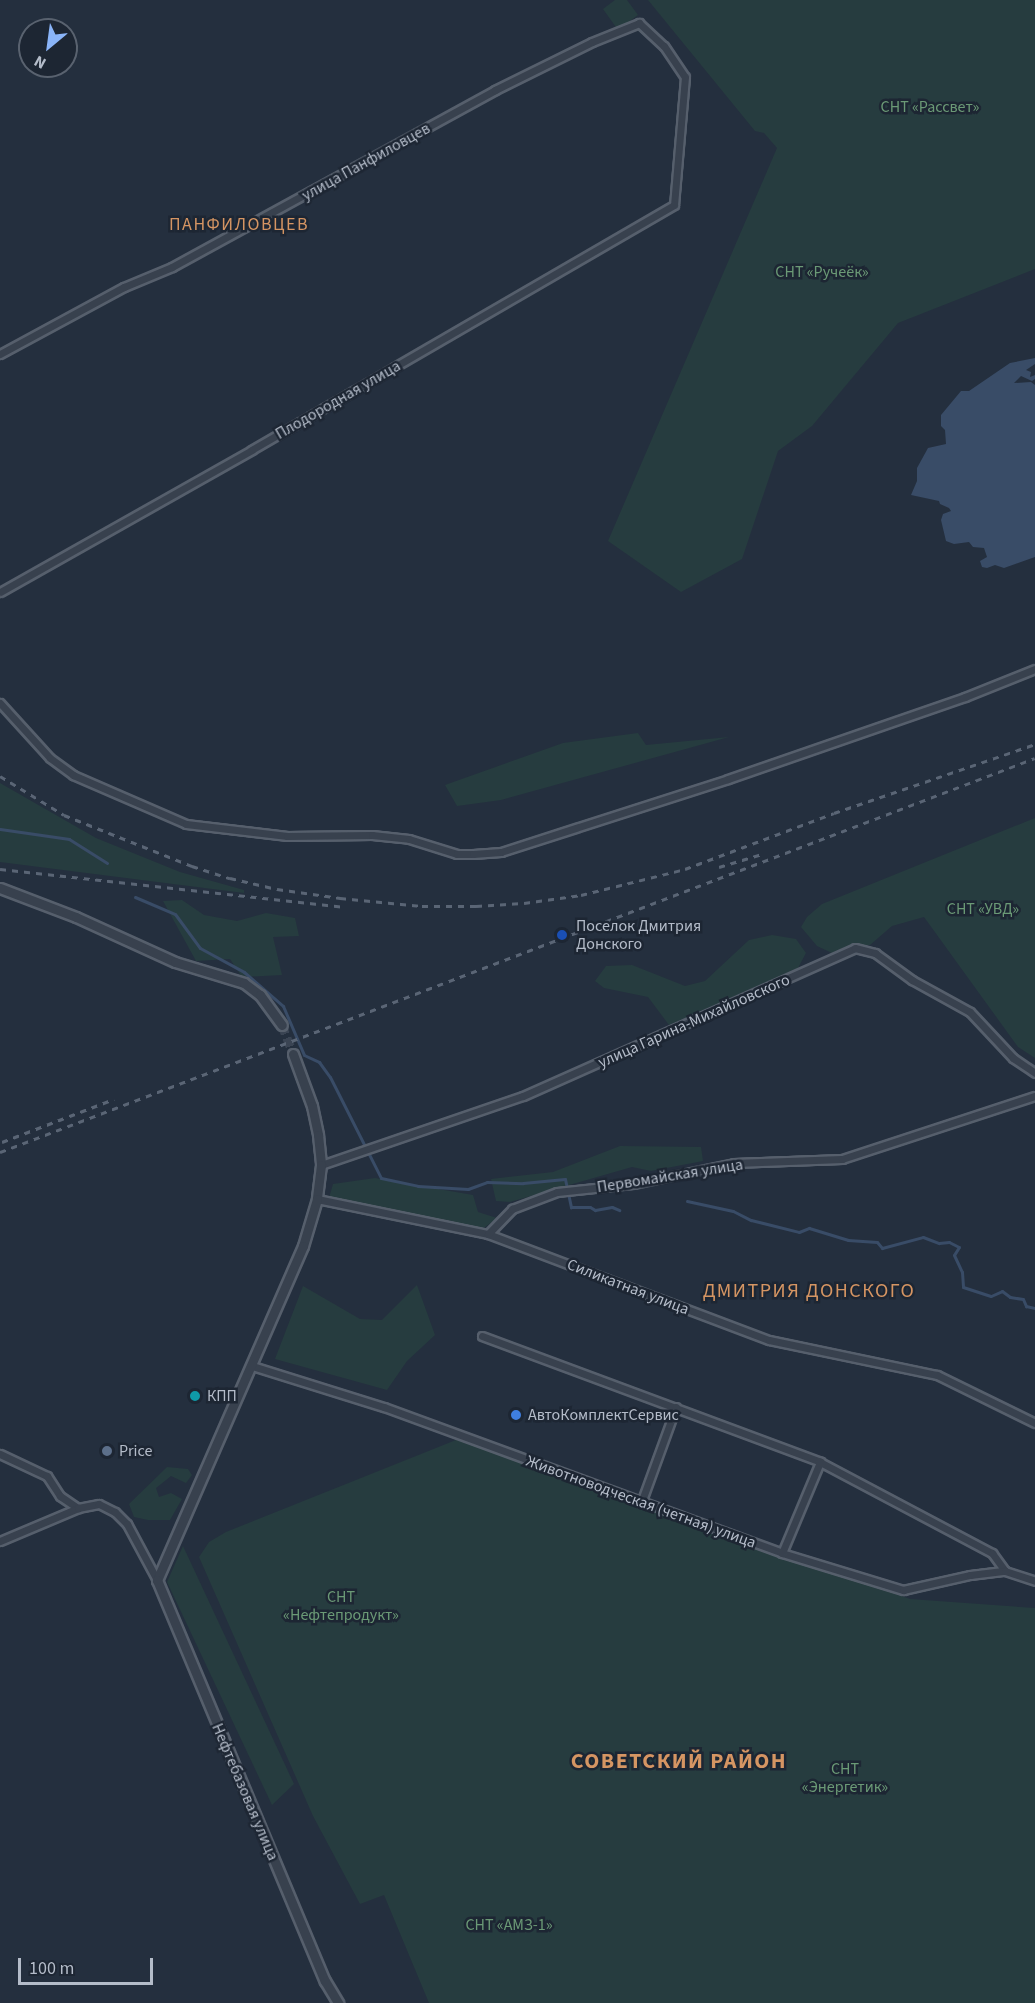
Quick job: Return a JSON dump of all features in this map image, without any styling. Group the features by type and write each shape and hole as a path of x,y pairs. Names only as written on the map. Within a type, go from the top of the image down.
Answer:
{"street":[{"name":"Плодородная улица","path":"0,592 252,450 674,205 685,76 664,46 639,23"},
{"name":"улица Панфиловцев","path":"0,354 124,286 172,267 495,90 592,42 639,23"},
{"path":"0,703 50,758 73,775 186,824 287,836 372,835 410,839 457,854 473,854 501,852 728,779 965,697 1035,669"},
{"path":"0,888 76,917 166,958 244,983 260,995 282,1025"},
{"name":"улица Гарина-Михайловского","path":"321,1165 523,1096 855,948 875,953 912,980 970,1011 1013,1058 1035,1073"},
{"path":"157,1580 303,1246 317,1199 321,1165 312,1106 293,1054"},
{"name":"Первомайская улица","path":"488,1234 512,1209 557,1192 633,1184 734,1163 842,1159 1035,1096"},
{"name":"Силикатная улица","path":"317,1199 488,1234 769,1340 937,1375 1035,1423"},
{"path":"482,1336 820,1461 992,1552 1005,1571"},
{"name":"Животноводческая (четная) улица","path":"252,1366 384,1407 782,1553 903,1590 970,1575 1005,1571 1035,1581"},
{"path":"641,1503 676,1407"},
{"path":"0,1454 47,1476 60,1496 78,1508"},
{"path":"782,1553 820,1461"},
{"path":"0,1541 78,1508 99,1504 119,1515 135,1535 157,1580"},
{"name":"Нефтебазовая улица","path":"157,1580 325,1981 338,2003"}],"green space":[{"path":"615,0 627,0 638,15 618,30 603,9"},
{"path":"648,0 1035,0 1035,269 898,323 812,426 778,451 742,559 681,592 608,541 777,148 764,133 755,131"},
{"path":"638,733 646,745 729,737 501,800 457,806 445,785 563,743"},
{"path":"0,783 96,838 180,872 244,890 244,893 0,862"},
{"name":"СНТ «УВД»","path":"1035,818 1035,1058 1018,1047 924,917 892,926 870,945 850,945 832,953 817,946 801,927 807,917 822,904"},
{"path":"182,900 204,915 237,921 266,913 295,918 299,936 273,937 282,975 242,977 230,959 196,961 163,901"},
{"path":"772,935 796,939 806,953 798,968 669,1025 648,997 604,988 595,981 606,966 632,965 685,986 705,981 749,940"},
{"path":"620,1146 701,1147 703,1161 651,1171 632,1167 510,1202 496,1201 491,1179 553,1172"},
{"path":"375,1178 473,1195 478,1212 497,1218 484,1228 329,1198 333,1184"},
{"path":"417,1285 435,1335 407,1361 387,1390 275,1359 303,1286 360,1319 382,1320"},
{"name":"СНТ «Энергетик»","path":"466,1436 910,1599 1035,1608 1035,2003 429,2003 384,1895 360,1904 313,1816 199,1557 209,1542 226,1532"},
{"path":"167,1467 188,1469 192,1475 186,1483 171,1476 156,1488 159,1497 171,1493 182,1499 170,1520 148,1520 134,1517 129,1504"},
{"path":"183,1546 294,1784 272,1805 167,1582"}],"water":[{"path":"1035,358 1035,364 1026,370 1031,372 1030,377 1035,375 1035,379 1032,381 1021,376 1014,383 1031,382 1035,385 1035,557 1004,568 995,565 982,567 980,561 987,557 984,548 973,547 969,542 954,544 946,541 941,520 943,514 951,511 949,508 940,504 939,501 911,495 917,481 917,468 928,448 946,444 945,430 941,426 941,415 961,391 969,391 1010,363"}],"waterway":[{"path":"0,829 69,839 107,863"},
{"path":"135,897 175,914 200,948 244,972 283,1006 304,1055 319,1062 330,1077 381,1178 418,1186 468,1189 487,1182 523,1183 565,1179 571,1207 590,1207 595,1210 612,1207 619,1210"},
{"path":"687,1201 733,1211 751,1220 799,1232 809,1228 848,1240 877,1242 882,1248 923,1237 939,1243 949,1242 959,1247 954,1255 962,1272 963,1287 991,1296 1002,1291 1010,1297 1023,1299 1026,1306 1035,1308"}],"tunnel":[{"path":"282,1025 293,1054"}],"railway":[{"path":"0,776 64,815 192,866 230,878 277,889 340,898 422,906 476,906 524,903 581,895 685,869 834,813 1035,744"},
{"path":"0,1152 1035,758"},
{"path":"719,867 762,854"},
{"path":"0,869 343,907"},
{"path":"2,1142 114,1099"}],"place":[{"name":"Поселок Дмитрия Донского","path":"562,935"},
{"name":"КПП","path":"195,1396"},
{"name":"АвтоКомплектСервис","path":"516,1415"},
{"name":"Price","path":"107,1451"}],"district":[{"name":"ПАНФИЛОВЦЕВ","path":"239,225"},
{"name":"ДМИТРИЯ ДОНСКОГО","path":"809,1291"},
{"name":"СОВЕТСКИЙ РАЙОН","path":"679,1762"}],"park label":[{"name":"СНТ «Рассвет»","path":"930,107"},
{"name":"СНТ «Ручеёк»","path":"822,272"},
{"name":"СНТ «Нефтепродукт»","path":"341,1606"},
{"name":"СНТ «АМЗ-1»","path":"509,1925"}]}
